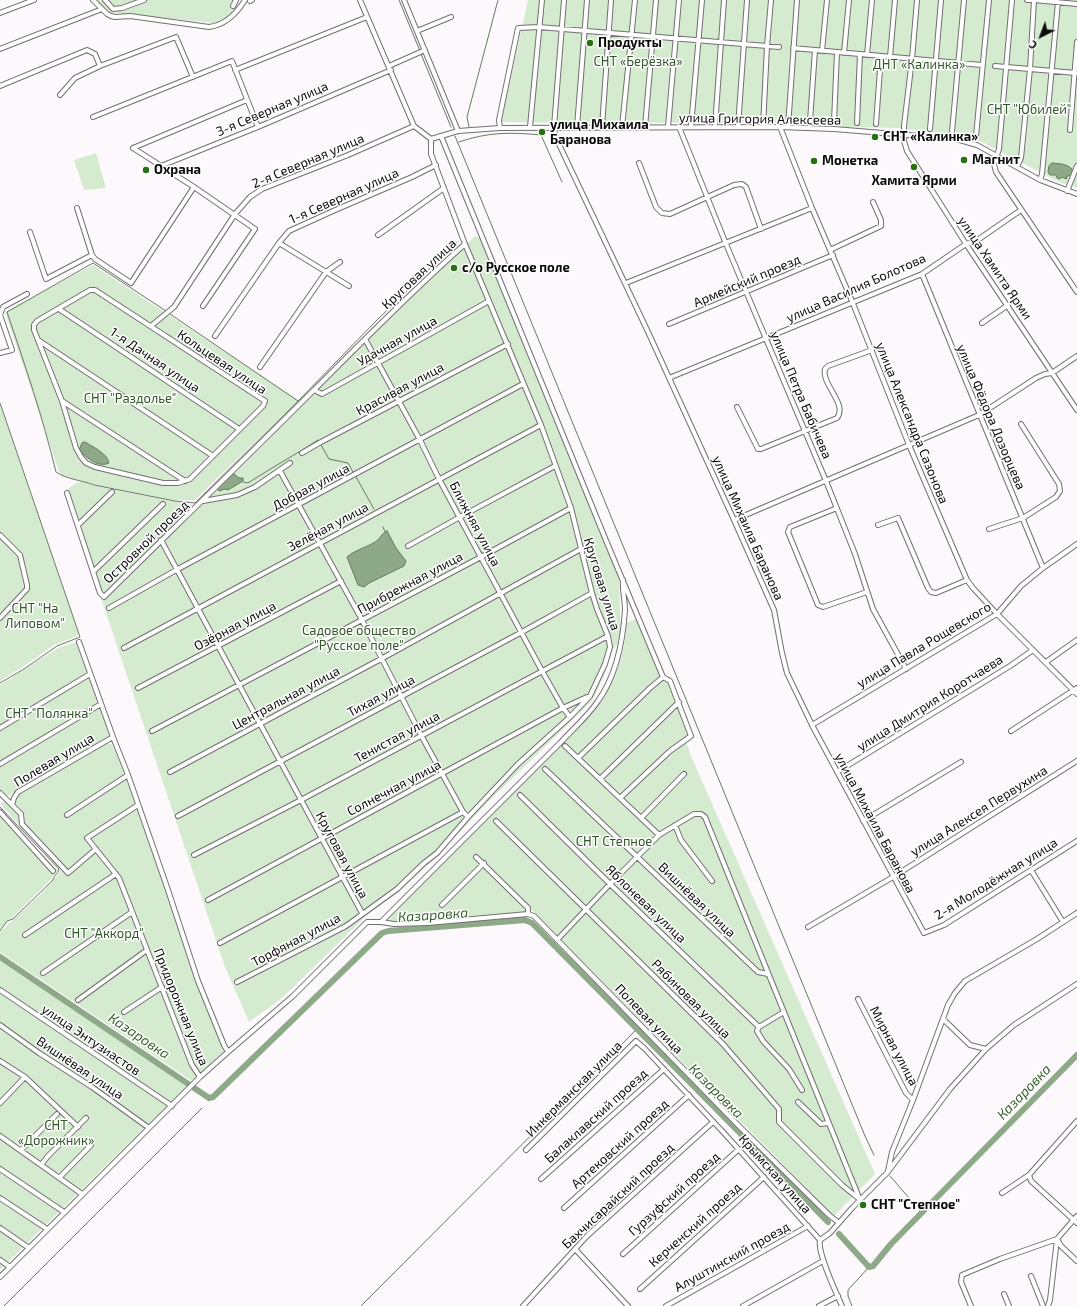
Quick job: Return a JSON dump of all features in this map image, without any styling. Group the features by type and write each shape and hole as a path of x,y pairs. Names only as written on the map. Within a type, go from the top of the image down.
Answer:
{"street":[{"path":"0,13 34,0"},
{"path":"93,0 107,14 115,17 130,16 209,26 216,26 230,18 249,0"},
{"path":"105,0 113,9 122,8 144,0"},
{"path":"233,6 236,0"},
{"path":"360,0 414,126 431,139 431,154 465,244"},
{"path":"404,0 426,50 458,131"},
{"path":"530,128 542,0"},
{"path":"554,127 564,0"},
{"path":"577,127 587,0"},
{"path":"602,127 611,0"},
{"path":"622,127 635,0"},
{"path":"645,127 656,0"},
{"path":"668,127 679,0"},
{"path":"691,127 702,0"},
{"path":"715,127 724,0"},
{"path":"738,127 747,0"},
{"path":"763,127 771,0"},
{"path":"788,127 797,0"},
{"path":"822,51 827,0"},
{"path":"844,53 849,0"},
{"path":"867,55 872,0"},
{"path":"890,57 895,0"},
{"name":"улица Хамита Ярми","path":"917,0 904,134 904,141 910,158 1077,410"},
{"path":"930,129 941,0"},
{"path":"952,132 964,0"},
{"path":"976,136 989,0"},
{"path":"1012,0 999,149 994,164 996,172 1077,292"},
{"path":"1027,0 1077,4"},
{"path":"1017,167 1021,158 1030,69 1034,0"},
{"path":"1040,180 1042,174 1058,2"},
{"path":"0,49 102,9"},
{"path":"235,70 367,17"},
{"path":"417,31 450,17"},
{"path":"500,128 499,120 518,28 562,29 779,47"},
{"path":"60,95 75,78 100,66 176,37 193,77"},
{"path":"1070,130 1076,73 1077,42"},
{"path":"793,48 982,65"},
{"path":"0,86 88,50 95,54 100,66"},
{"name":"3-я Северная улица","path":"161,166 258,127 390,68 426,50"},
{"path":"810,121 815,50"},
{"path":"834,122 837,52"},
{"path":"857,123 860,54"},
{"path":"876,124 881,56"},
{"path":"93,117 232,61 258,127"},
{"path":"995,66 1076,73"},
{"path":"203,306 255,230 235,214 133,148 247,100"},
{"name":"2-я Северная улица","path":"152,326 174,307 235,214 250,198 262,189 348,155 414,126"},
{"name":"улица Григория Алексеева","path":"431,139 458,131 500,128 554,127 788,127 904,134 956,139 972,143 1040,180 1077,194"},
{"name":"улица Михаила Баранова","path":"554,127 556,138 626,283 774,610 787,673 836,772 924,933"},
{"name":"улица Петра Бабичева","path":"679,127 726,244 837,508 873,609 906,669"},
{"name":"улица Александра Сазонова","path":"780,127 812,208 872,350 909,445 967,580 997,614 1075,689 1077,694"},
{"path":"441,136 623,580 664,677 670,681 691,736 670,751 620,798"},
{"path":"639,163 656,207 660,212 670,214 707,196 740,184 746,187 761,229"},
{"name":"1-я Северная улица","path":"216,336 279,243 289,231 436,165"},
{"path":"1067,191 1077,166"},
{"path":"77,208 92,255 95,259 131,283 194,187"},
{"path":"378,235 444,188"},
{"path":"830,250 881,226 881,220 873,202"},
{"path":"626,283 726,244 812,208"},
{"name":"улица Василия Болотова","path":"669,378 852,301 922,274 966,244 976,241 1021,210"},
{"path":"30,232 46,279 92,255"},
{"path":"279,243 349,286"},
{"name":"Круговая улица","path":"161,540 178,569 198,609 362,913 397,888 437,853 468,817 518,764 570,717 590,696 605,664 610,647 608,636 592,593 571,508 541,425 465,244 425,280 202,501"},
{"name":"Армейский проезд","path":"669,324 833,255"},
{"path":"260,367 326,272 340,262"},
{"name":"улица Фёдора Дозорцева","path":"922,274 1043,568"},
{"name":"Кольцевая улица","path":"90,290 95,290 152,326 265,401 263,406 190,479 185,482 155,482 95,467 86,463 76,448 62,401 34,330 34,325 37,321 90,290"},
{"path":"0,353 12,350 0,315 3,307 27,294"},
{"name":"Удачная улица","path":"314,390 322,394 489,301"},
{"path":"982,323 1008,305"},
{"name":"1-я Дачная улица","path":"59,309 239,429"},
{"name":"Ближняя улица","path":"365,339 542,670 563,708 570,717"},
{"path":"38,340 213,456"},
{"name":"Красивая улица","path":"302,453 508,344"},
{"path":"737,407 758,449 837,418 840,414 840,408 825,376 824,370 826,367 872,350"},
{"path":"734,520 979,415 1036,378 1052,373 1077,356"},
{"name":"Добрая улица","path":"108,608 298,504 523,384"},
{"path":"62,401 185,482"},
{"path":"989,529 1023,518 1056,497 1060,491 1059,484 1022,424"},
{"name":"Зелёная улица","path":"124,648 439,478 541,425"},
{"path":"202,501 236,495 256,487 290,463"},
{"path":"408,546 555,466"},
{"path":"280,471 362,620 421,735 463,812 468,817"},
{"path":"78,525 112,492"},
{"path":"67,493 93,572 163,504"},
{"name":"Островной проезд","path":"93,572 100,593 104,597 202,501"},
{"name":"Прибрежная улица","path":"152,731 571,508"},
{"path":"837,508 790,527 788,532 818,605 823,607 867,592"},
{"path":"878,525 898,518 931,592 936,593 967,580"},
{"path":"0,535 20,555 27,585 26,589 0,618"},
{"name":"улица Павла Рощевского","path":"812,725 997,614 1021,586 1077,544"},
{"name":"Центральная улица","path":"170,772 581,550"},
{"path":"381,922 561,742 598,702 606,689 615,666 623,636 625,608 622,588 623,580"},
{"name":"Озёрная улица","path":"138,688 341,581"},
{"name":"Тихая улица","path":"178,816 281,762 592,593"},
{"name":"Тенистая улица","path":"194,854 301,800 608,636"},
{"path":"1046,662 1077,640"},
{"path":"79,642 112,737 128,775 198,981 228,1052"},
{"name":"улица Дмитрия Коротчаева","path":"836,772 1033,650"},
{"path":"0,728 90,674"},
{"path":"578,758 650,688 664,677"},
{"path":"1011,731 1075,689"},
{"name":"Солнечная улица","path":"208,900 563,708 590,696"},
{"path":"600,779 679,702"},
{"path":"0,764 101,704"},
{"name":"Полевая улица","path":"12,805 18,792 112,737"},
{"path":"565,746 660,835"},
{"name":"улица Алексея Первухина","path":"808,927 893,877 1077,761"},
{"path":"863,821 961,762"},
{"name":"Вишнёвая улица","path":"545,769 758,972 768,974"},
{"path":"641,818 684,774"},
{"path":"67,815 128,775"},
{"path":"0,793 21,814 22,824 68,873 96,849"},
{"name":"Яблоневая улица","path":"520,795 758,1027 757,1031 763,1041 789,1069 802,1090"},
{"name":"Придорожная улица","path":"138,805 87,838 118,878 192,1065 200,1078"},
{"path":"220,943 463,812"},
{"path":"1,814 53,871"},
{"path":"557,940 585,909 660,835 694,814 701,814 705,817 860,1200"},
{"name":"Рябиновая улица","path":"496,821 723,1044 779,1109 779,1122 842,1185 860,1200"},
{"path":"675,825 682,840 712,881"},
{"name":"2-я Молодёжная улица","path":"924,933 944,925 1077,841"},
{"name":"Полевая улица","path":"476,857 528,908 528,914 534,916 742,1129 829,1215 838,1222"},
{"path":"442,905 484,864"},
{"path":"1031,870 1063,922"},
{"path":"25,935 116,874"},
{"path":"43,973 132,912"},
{"name":"Торфяная улица","path":"237,982 346,926 362,913"},
{"path":"887,1173 892,1152 948,1005 955,993 965,981 1077,913"},
{"path":"0,1277 200,1078 293,996 367,922 394,924 428,923 528,914"},
{"path":"78,1000 147,950"},
{"path":"842,1306 823,1261 820,1249 820,1240 830,1233 838,1222 887,1173 950,1089 986,1049 1014,1025 1077,985"},
{"path":"124,1012 162,987"},
{"name":"улица Энтузиастов","path":"0,990 172,1106"},
{"name":"Мирная улица","path":"858,999 906,1093 913,1100"},
{"path":"758,1027 784,1012"},
{"path":"943,1018 970,1045 986,1049"},
{"name":"Вишнёвая улица","path":"0,1026 92,1087 149,1128"},
{"name":"Крымская улица","path":"636,1041 739,1149 820,1240"},
{"name":"Инкерманская улица","path":"526,1150 636,1041"},
{"path":"0,1061 25,1077 78,1127"},
{"path":"0,1068 4,1064"},
{"name":"Балаклавский проезд","path":"541,1179 664,1069"},
{"path":"0,1103 25,1077"},
{"name":"Артековский проезд","path":"564,1208 689,1095"},
{"path":"798,1102 821,1124 828,1123"},
{"path":"20,1150 58,1114"},
{"path":"41,1164 51,1152 86,1118"},
{"path":"1002,1193 1029,1174 1077,1121"},
{"name":"Бахчисарайский проезд","path":"523,1306 587,1236 713,1122"},
{"path":"0,1136 82,1194"},
{"path":"60,1177 91,1144"},
{"name":"Гурзуфский проезд","path":"622,1254 739,1149"},
{"path":"0,1169 64,1212"},
{"path":"1029,1174 1031,1181 1075,1221"},
{"name":"Керченский проезд","path":"640,1289 764,1177"},
{"path":"0,1198 47,1230"},
{"path":"970,1306 961,1282 962,1275 1000,1259 1058,1239 1075,1221 1077,1216"},
{"name":"Алуштинский проезд","path":"666,1306 808,1226"},
{"path":"0,1228 29,1248"},
{"path":"1058,1239 1061,1246 1077,1261"},
{"path":"1048,1306 1058,1239"},
{"path":"575,1249 628,1306"},
{"path":"0,1260 10,1267"},
{"path":"743,1306 823,1261"},
{"path":"1031,1276 1043,1306"},
{"path":"1004,1294 1009,1306"},
{"path":"819,1306 838,1296"}],"green space":[{"path":"97,0 240,0 229,15 222,20 213,23 107,12"},
{"path":"528,0 1077,0 1077,188 1059,182 978,140 969,137 899,128 845,127 767,122 501,122"},
{"path":"96,153 106,188 84,190 74,160"},
{"name":"Садовое общество \"Русское поле\"","path":"475,236 480,237 619,578 621,638 613,650 604,676 592,701 493,797 429,864 399,892 367,915 281,999 249,1022 225,967 65,491 78,482 85,482 94,486 199,506 397,310"},
{"name":"СНТ \"Раздолье\"","path":"93,265 298,400 195,500 173,500 95,485 60,474 5,312"},
{"name":"СНТ \"На Липовом\"","path":"0,405 79,635 54,645 0,681"},
{"name":"СНТ Степное","path":"636,619 660,675 670,676 694,736 686,742 691,756 875,1174 834,1216 531,909 526,912 389,922 388,917 597,708 610,687 622,655 626,633 626,623"},
{"name":"СНТ \"Полянка\"","path":"76,642 110,736 3,799 0,797 0,685 58,648"},
{"name":"СНТ \"Аккорд\"","path":"105,743 111,744 114,748 136,804 194,977 225,1050 192,1081 0,952 0,933 42,893 62,870 0,804"},
{"path":"0,812 58,870 12,918 7,920 0,930"},
{"path":"0,960 187,1087 148,1125 0,1025"},
{"name":"СНТ «Дорожник»","path":"0,1027 43,1058 89,1087 144,1128 0,1270"}],"shaded area":[{"path":"1052,163 1068,166 1072,169 1073,173 1066,176 1066,179 1062,177 1060,179 1057,178 1056,175 1050,175 1048,172 1049,166"},
{"path":"85,442 103,453 108,459 109,463 97,463 79,450 82,443"},
{"path":"234,474 239,478 243,478 243,481 228,490 218,490"},
{"path":"387,531 396,548 406,561 404,566 369,583 364,587 358,585 347,557 378,540"}],"waterway":[{"path":"399,0 420,51"},
{"path":"469,127 467,117 498,0"},
{"path":"421,54 451,127"},
{"path":"459,142 480,136 499,134 519,133 541,135 562,182"},
{"path":"455,136 874,1155"},
{"path":"166,311 93,263 7,312 40,412 56,472 65,477 94,485 175,501 195,503 457,242"},
{"path":"170,314 298,401"},
{"path":"0,403 80,637 57,646 24,669 0,683"},
{"path":"243,482 248,483 318,440"},
{"path":"321,445 329,459 348,463 353,472"},
{"path":"356,477 374,509"},
{"path":"383,527 385,532"},
{"path":"0,807 59,869 53,880 13,919 7,921 0,931"},
{"name":"Казаровка","path":"0,957 209,1098 213,1097 382,933 388,931 525,920 532,923 828,1222"},
{"path":"361,1306 637,1029"},
{"name":"Казаровка","path":"839,1234 869,1267 873,1266 891,1244 1077,1055"},
{"path":"4,1306 202,1108"},
{"path":"890,1176 922,1213"},
{"path":"852,1306 848,1296 848,1290 869,1267"}],"place":[{"name":"Продукты","path":"590,43"},
{"name":"улица Михаила Баранова","path":"542,132"},
{"name":"СНТ «Калинка»","path":"875,137"},
{"name":"Магнит","path":"964,160"},
{"name":"Монетка","path":"814,161"},
{"name":"Хамита Ярми","path":"914,167"},
{"name":"Охрана","path":"146,170"},
{"name":"с/о Русское поле","path":"454,268"},
{"name":"СНТ \"Степное\"","path":"863,1205"}],"park label":[{"name":"СНТ «Берёзка»","path":"638,62"},
{"name":"ДНТ «Калинка»","path":"919,65"},
{"name":"СНТ \"Юбилей\"","path":"1029,110"}]}
